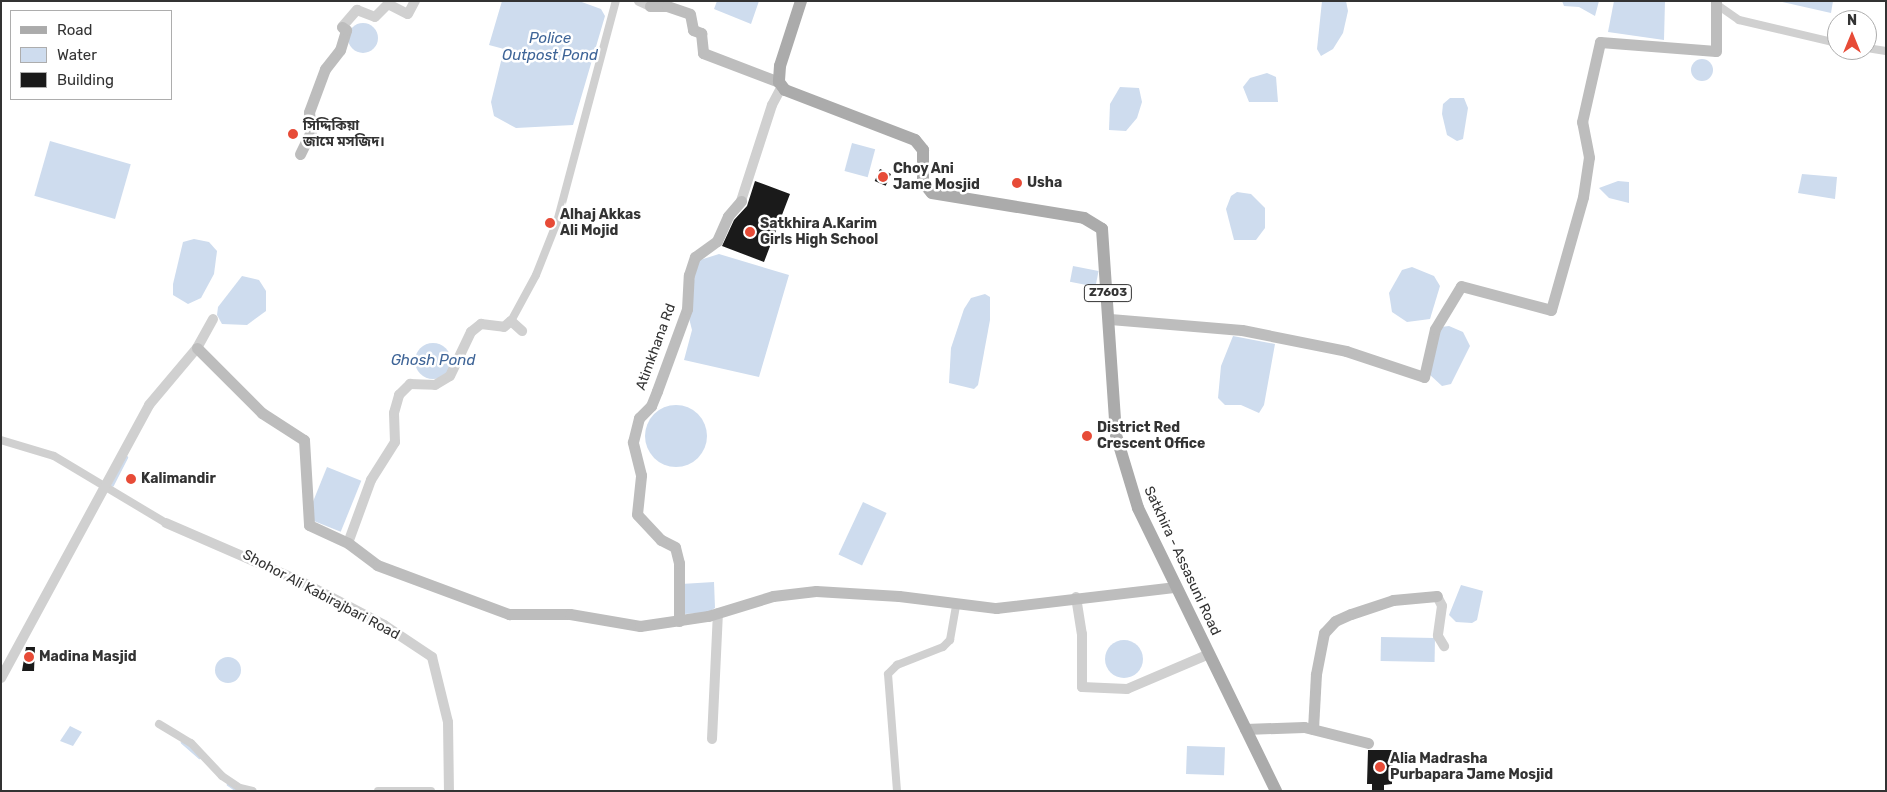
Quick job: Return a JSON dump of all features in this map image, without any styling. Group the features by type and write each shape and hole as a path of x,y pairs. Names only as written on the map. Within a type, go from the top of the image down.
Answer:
{"main road":[{"path":"644,4 667,6 690,14 693,30 701,33 703,53 780,84 780,66 801,1"},
{"path":"1110,319 1242,330 1346,351 1424,378 1436,330 1461,286 1551,310 1583,197 1589,157 1582,122 1600,42 1716,51 1716,2"},
{"path":"300,154 311,131 309,112 325,69 340,50 346,30 342,27"},
{"name":"Satkhira - Assasuni Road","path":"780,84 786,90 915,140 923,150 923,182 932,192 1084,218 1102,229 1110,319 1116,435 1138,508 1276,791"},
{"name":"Atimkhana Rd","path":"678,621 678,563 675,547 661,540 636,514 641,475 633,442 639,418 650,406 657,391 687,309 689,275 695,258 717,241 728,216 741,201"},
{"path":"197,348 262,414 304,440 309,524 348,543 376,565 509,614 570,614 640,626 718,613 773,596 816,591 899,596 956,605 996,608 1076,597 1176,587"},
{"path":"1313,729 1316,674 1324,633 1335,621 1393,600 1437,596"},
{"path":"1245,729 1313,729 1368,743"}],"street":[{"path":"342,27 356,10 375,17 388,4 408,14 415,1"},
{"path":"348,543 371,480 394,442 394,413 399,395 410,384 435,385 450,376 476,326 486,323 504,328 512,321 536,275 557,222 616,1"},
{"path":"1716,2 1739,20 1827,41"},
{"name":"Atimkhana Rd","path":"741,201 780,84"},
{"path":"1,678 108,486 149,405 197,348 213,320"},
{"path":"512,321 522,331"},
{"path":"1,440 54,456 108,486 166,523"},
{"name":"Shohor Ali Kabirajbari Road","path":"166,523 300,581 384,625 432,657 448,722 449,791"},
{"path":"1437,596 1442,606 1438,636 1444,646"},
{"path":"1076,597 1082,634 1082,687 1127,689 1209,654"},
{"path":"897,791 888,674 896,665 943,647 950,640 956,605"},
{"path":"712,739 718,613"},
{"path":"159,724 191,743 222,776 240,788 253,791"},
{"path":"378,791 431,791"}],"water":[{"name":"Police Outpost Pond","path":"502,1 579,1 601,9 605,16 573,125 516,128 494,116 491,102 504,49 489,45"},
{"path":"717,1 759,1 751,24 714,9"},
{"path":"1322,1 1346,1 1348,11 1343,33 1333,49 1321,56 1317,49"},
{"path":"1562,1 1599,1 1595,16 1579,7 1564,6"},
{"path":"1614,1 1665,1 1664,40 1608,32"},
{"path":"1778,1 1833,1 1832,10 1827,10 1827,12"},
{"path":"363,23 374,27 378,38 374,49 363,53 352,49 348,38 352,27"},
{"path":"1702,59 1710,62 1713,70 1710,78 1702,81 1694,78 1691,70 1694,62"},
{"path":"1267,73 1276,77 1278,102 1249,102 1243,87 1250,78"},
{"path":"1120,87 1139,88 1142,102 1137,118 1126,131 1109,130 1110,104"},
{"path":"1450,98 1464,98 1468,108 1463,139 1457,141 1447,135 1442,114 1443,104"},
{"path":"50,141 131,164 115,219 34,196"},
{"path":"852,143 875,149 868,177 844,171"},
{"path":"1802,174 1837,177 1835,199 1798,193"},
{"path":"1618,181 1629,182 1629,203 1609,198 1599,188"},
{"path":"1237,192 1251,194 1265,208 1265,228 1256,240 1234,240 1226,209 1231,196"},
{"path":"194,239 209,242 217,251 214,274 201,298 188,304 173,295 173,284 183,242"},
{"path":"719,254 789,275 759,377 684,360 692,330 689,318 696,266 700,260"},
{"path":"1073,266 1099,271 1095,287 1070,282"},
{"path":"1412,267 1434,276 1440,286 1430,319 1407,322 1392,312 1389,293 1402,270"},
{"path":"242,276 259,280 266,291 266,311 247,325 222,324 217,315 218,307"},
{"path":"985,294 990,297 990,320 978,385 974,389 949,383 951,348 964,309 971,298"},
{"path":"1449,326 1463,332 1470,346 1451,384 1442,386 1429,374 1441,327"},
{"path":"1233,336 1275,344 1264,405 1259,413 1241,405 1225,405 1218,398 1221,366"},
{"name":"Ghosh Pond","path":"433,343 440,344 446,348 450,354 450,368 446,374 440,378 433,379 426,378 420,374 416,368 415,361 416,354 420,348 426,344"},
{"path":"676,405 688,408 698,414 704,424 707,436 704,448 698,458 688,464 676,467 664,464 654,458 648,448 645,436 648,424 654,414 664,408"},
{"path":"327,467 361,481 341,532 306,518"},
{"path":"863,502 887,513 862,566 838,555"},
{"path":"714,582 715,608 707,613 683,614 681,584"},
{"path":"1461,585 1483,591 1477,620 1472,623 1456,622 1449,615"},
{"path":"1381,637 1435,638 1435,662 1381,661"},
{"path":"1124,640 1138,645 1143,659 1138,673 1124,678 1110,673 1105,659 1110,645"},
{"path":"228,657 237,661 241,670 237,679 228,683 219,679 215,670 219,661"},
{"path":"70,726 82,732 73,746 60,741"},
{"path":"1187,746 1225,747 1224,775 1186,774"}],"building":[{"name":"Choy Ani Jame Mosjid","path":"880,169 891,174 886,186 875,181"},
{"name":"Satkhira A.Karim Girls High School","path":"755,181 790,194 764,262 722,246 734,220 747,206"},
{"name":"Madina Masjid","path":"26,647 35,647 34,671 22,671"},
{"name":"Alia Madrasha Purbapara Jame Mosjid","path":"1368,750 1393,750 1392,784 1384,785 1384,791 1372,791 1372,784 1367,784"}],"waterway":[{"path":"112,485 126,457"},
{"path":"182,742 199,757"},
{"path":"228,784 238,791"}],"place":[{"name":"সিদ্দিকিয়া জামে মসজিদ।","path":"293,134"},
{"name":"Choy Ani Jame Mosjid","path":"883,177"},
{"name":"Usha","path":"1017,183"},
{"name":"Alhaj Akkas Ali Mojid","path":"550,223"},
{"name":"Satkhira A.Karim Girls High School","path":"750,232"},
{"name":"District Red Crescent Office","path":"1087,436"},
{"name":"Kalimandir","path":"131,479"},
{"name":"Madina Masjid","path":"29,657"},
{"name":"Alia Madrasha Purbapara Jame Mosjid","path":"1380,767"}]}
